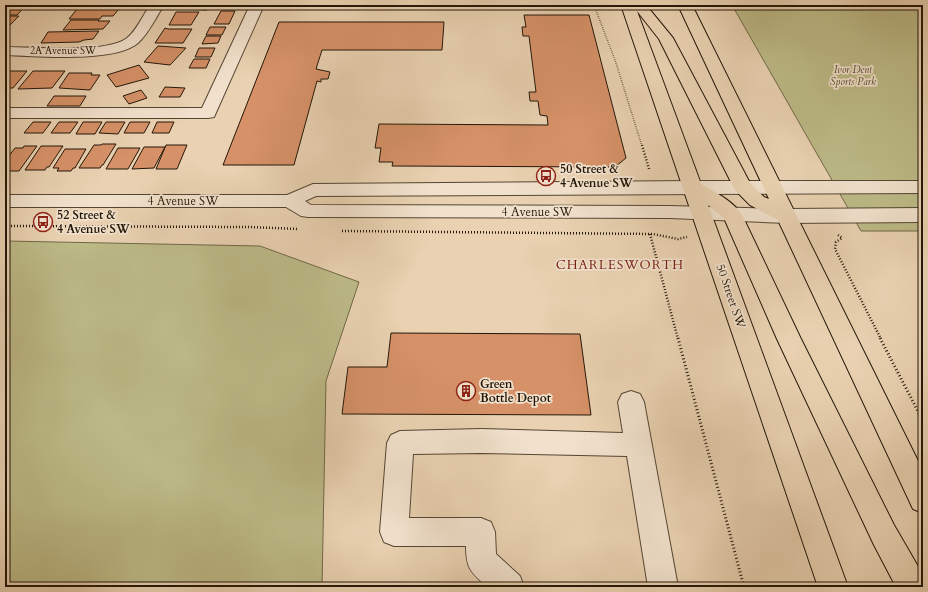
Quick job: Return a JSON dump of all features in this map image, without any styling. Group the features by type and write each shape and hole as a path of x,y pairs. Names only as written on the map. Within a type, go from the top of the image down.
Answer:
{"main road":[{"name":"50 Street SW","path":"628,5 833,587"},
{"path":"639,5 666,38 742,186 757,201 787,216"},
{"path":"685,5 923,500"},
{"path":"691,187 714,200 732,215 802,367 884,535 913,587"}],"street":[{"name":"2A Avenue SW","path":"5,51 95,52 120,47 135,38 157,5"},
{"path":"5,113 208,113 257,5"},
{"name":"4 Avenue SW","path":"5,201 290,201 313,190 742,186 923,187"},
{"name":"4 Avenue SW","path":"290,201 308,211 787,216 923,215"},
{"path":"631,402 663,587"},
{"path":"509,587 481,561 482,532 394,532 400,443 481,441 638,445"}],"path":[{"path":"584,5 595,9"},
{"path":"594,5 616,63 650,172"},
{"path":"5,226 248,227 306,229"},
{"path":"335,231 650,234 678,238 682,237"},
{"path":"833,231 842,238 836,242 835,249 923,421"},
{"path":"650,234 744,587"}],"green space":[{"name":"Ivor Dent Sports Park","path":"732,5 923,5 923,231 861,231"},
{"path":"5,241 260,246 359,282 326,381 322,587 5,587"}],"building":[{"path":"5,5 26,5 17,15 5,15"},
{"path":"81,5 121,5 117,8 78,8"},
{"path":"180,5 210,5 207,10 177,9"},
{"path":"77,9 119,9 113,16 102,16 100,19 69,19"},
{"path":"221,11 235,11 229,24 214,24"},
{"path":"176,12 199,12 191,25 169,25"},
{"path":"524,15 589,15 626,158 615,167 392,166 393,162 379,162 381,148 375,148 379,124 548,125 547,116 540,115 538,101 530,101 529,92 536,92 529,36 523,36 522,27 526,27"},
{"path":"5,16 19,16 10,25 5,25"},
{"path":"71,20 110,21 103,29 63,30"},
{"path":"279,22 444,22 442,50 322,50 316,69 330,72 328,79 321,79 321,82 317,81 294,165 223,165"},
{"path":"210,27 226,27 222,35 206,35"},
{"path":"165,28 192,29 183,43 155,43"},
{"path":"99,31 93,39 79,42 41,43 48,32"},
{"path":"206,36 221,36 218,43 202,44"},
{"path":"158,46 186,48 170,65 144,62"},
{"path":"199,48 215,48 211,57 195,57"},
{"path":"194,59 210,59 206,68 189,68"},
{"path":"139,65 149,78 116,87 107,75"},
{"path":"5,71 27,71 13,88 5,88"},
{"path":"33,71 65,71 52,88 18,89"},
{"path":"69,73 92,73 91,75 100,75 90,90 59,88"},
{"path":"165,87 185,88 180,97 159,97"},
{"path":"141,90 147,98 129,104 123,96"},
{"path":"54,96 86,96 80,106 47,106"},
{"path":"33,122 51,122 43,133 24,133"},
{"path":"59,122 78,122 70,133 51,133"},
{"path":"83,122 102,122 95,134 76,134"},
{"path":"106,122 125,122 118,134 99,133"},
{"path":"130,122 150,122 144,133 124,133"},
{"path":"157,122 174,122 169,133 152,133"},
{"path":"116,144 103,165 100,168 79,168 94,145"},
{"path":"166,145 187,145 177,169 156,169"},
{"path":"24,146 37,146 19,171 5,171 5,161 15,148 23,148"},
{"path":"41,146 63,146 49,167 45,170 25,170"},
{"path":"144,147 165,147 154,168 132,169"},
{"path":"118,148 140,148 128,169 106,169"},
{"path":"65,149 86,149 75,168 71,171 57,171 59,168 53,168"},
{"name":"Green Bottle Depot","path":"391,333 580,334 591,415 342,414 348,367 387,367"}],"place":[{"name":"50 Street & 4 Avenue SW","path":"546,176"},
{"name":"52 Street & 4 Avenue SW","path":"43,222"},
{"name":"Green Bottle Depot","path":"466,391"}],"district":[{"name":"CHARLESWORTH","path":"620,265"}]}
